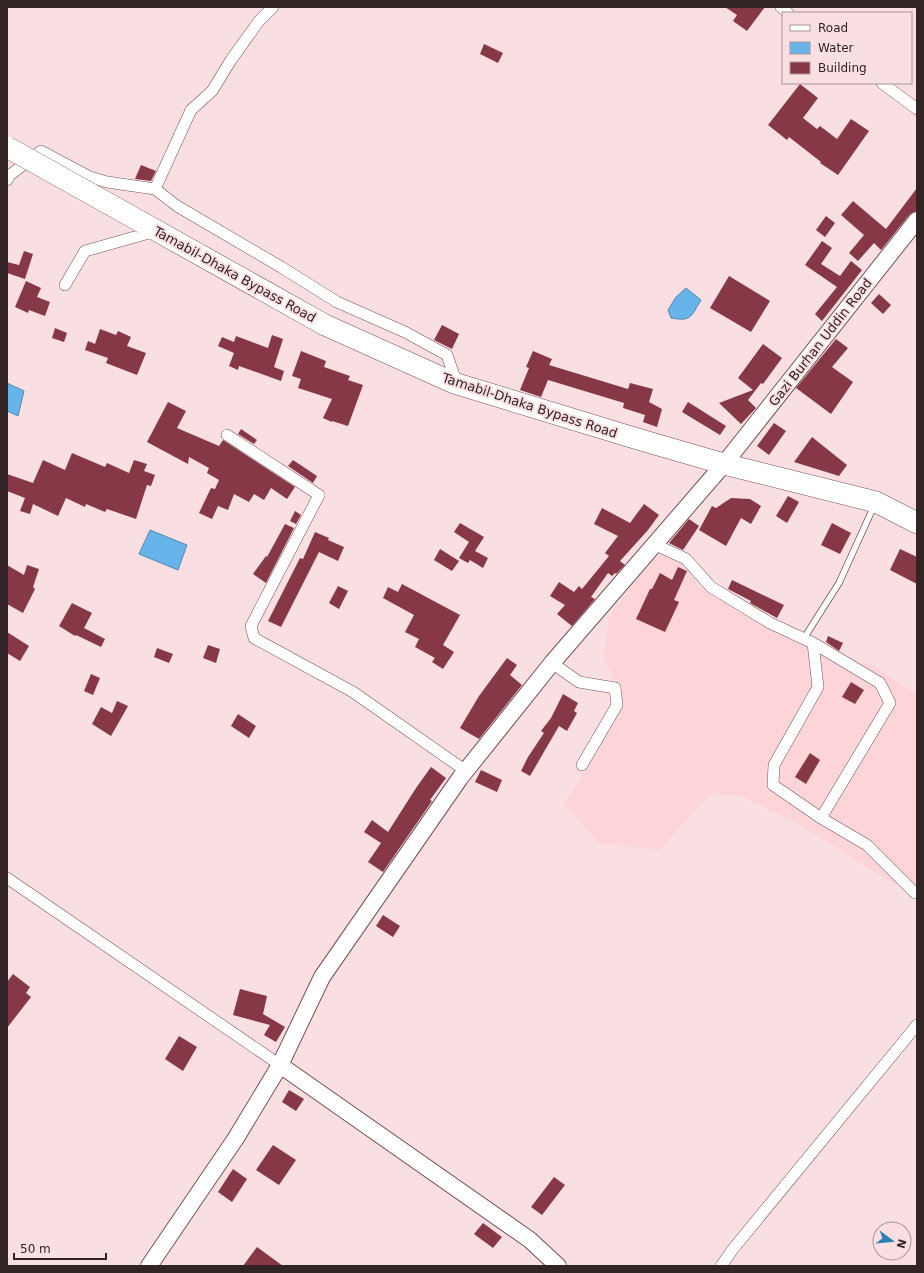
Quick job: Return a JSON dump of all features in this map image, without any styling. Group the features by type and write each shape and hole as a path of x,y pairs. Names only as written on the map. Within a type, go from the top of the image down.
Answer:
{"highway":[{"name":"Tamabil-Dhaka Bypass Road","path":"7,147 325,325 457,384 724,464 876,502 917,523"}],"street":[{"path":"155,189 192,110 212,92 231,60 259,21 273,7"},
{"path":"883,84 917,109"},
{"path":"7,180 10,175 42,151 90,177 107,182 155,189 177,206 281,267 337,302 405,332 447,355 457,384"},
{"name":"Gazi Burhan Uddin Road","path":"149,1266 236,1138 280,1065 322,977 466,771 552,663 724,464 917,220"},
{"path":"65,285 85,251 151,227"},
{"path":"227,435 319,495 251,626 254,638 353,692 466,771"},
{"path":"654,544 686,559 711,587 730,599 770,623 810,639 880,683 890,703 820,818"},
{"path":"810,639 818,687 774,765 773,785 820,818 867,845 915,893"},
{"path":"552,663 579,682 615,688 617,705 582,765"},
{"path":"7,878 280,1065 530,1240 558,1266"},
{"path":"721,1266 733,1249 917,1025"}],"lane":[{"path":"810,639 839,583 876,502"}],"shaded area":[{"path":"662,553 672,555 690,571 698,587 773,629 827,657 850,658 874,666 917,695 917,899 898,885 876,873 799,824 741,796 711,794 659,850 599,843 564,804 600,748 623,698 604,657 609,616 641,574"}],"water":[{"path":"686,288 701,300 693,314 687,318 671,318 668,310 676,297"},
{"path":"7,383 24,391 18,416 7,411"},
{"path":"150,530 187,545 178,570 139,554"}],"building":[{"path":"725,7 765,7 747,31 733,21 737,15"},
{"path":"484,44 503,53 498,63 480,54"},
{"path":"800,84 818,98 803,118 817,129 820,126 837,139 851,119 869,131 838,175 820,163 821,162 789,137 787,140 768,125"},
{"path":"141,165 156,171 151,181 135,179"},
{"path":"917,188 917,211 910,214 881,250 874,243 858,261 849,253 864,235 841,215 853,201 886,229"},
{"path":"826,216 835,223 825,237 816,230"},
{"path":"822,241 832,248 821,264 840,276 851,261 862,270 822,321 815,314 837,287 805,265"},
{"path":"24,251 33,254 25,279 7,273 7,262 19,265"},
{"path":"729,276 770,301 751,332 710,308"},
{"path":"26,281 41,288 37,297 50,302 45,316 29,310 28,313 15,307"},
{"path":"879,294 891,305 883,314 871,303"},
{"path":"442,325 459,334 452,349 434,340"},
{"path":"55,328 67,333 64,342 52,338"},
{"path":"100,329 116,335 118,331 131,337 127,346 146,353 137,375 106,363 108,358 85,350 88,341 95,344"},
{"path":"272,335 283,339 274,367 284,371 281,381 239,366 238,370 229,366 234,353 218,346 222,337 234,342 236,336 268,348"},
{"path":"836,339 848,348 832,367 853,382 831,414 796,388"},
{"path":"763,344 782,358 763,384 761,383 748,400 756,408 741,424 719,403 753,390 738,378"},
{"path":"301,351 326,361 324,367 350,376 348,380 363,385 348,426 323,418 332,399 298,388 301,379 292,376"},
{"path":"533,351 552,359 549,365 628,389 630,383 653,389 649,402 662,409 657,427 643,422 645,415 623,408 624,403 548,380 541,397 520,390 529,368 526,367"},
{"path":"168,402 186,411 177,428 219,446 223,440 295,487 287,499 271,488 264,500 254,494 249,502 234,494 228,510 218,506 212,519 199,513 211,488 215,489 219,480 207,473 209,468 189,457 188,464 147,442"},
{"path":"688,402 726,426 720,435 682,412"},
{"path":"774,423 786,431 769,455 757,446"},
{"path":"241,429 257,440 254,444 238,434"},
{"path":"812,437 847,465 839,476 794,462"},
{"path":"72,453 105,467 107,463 129,473 134,460 147,464 144,471 155,475 151,486 147,485 136,519 107,509 105,512 86,504 85,507 66,498 58,516 33,504 30,514 20,511 25,498 7,491 7,474 33,483 43,460 65,470"},
{"path":"293,460 317,476 313,483 288,466"},
{"path":"788,496 799,502 787,523 776,516"},
{"path":"731,498 750,499 761,506 751,524 741,518 726,546 699,530 712,506 716,508"},
{"path":"644,504 659,515 648,530 620,561 625,565 612,576 608,573 591,597 595,599 572,626 557,614 565,605 550,596 559,582 574,592 579,586 582,589 609,556 605,553 618,536 594,524 602,508 630,523"},
{"path":"295,511 301,515 296,524 290,521"},
{"path":"689,519 699,526 683,550 669,543"},
{"path":"460,523 484,537 475,551 488,558 483,568 470,560 468,563 459,558 469,542 454,532"},
{"path":"832,523 851,533 840,554 821,545"},
{"path":"285,524 294,528 266,583 253,574 266,556 267,557"},
{"path":"315,532 344,547 338,561 319,552 281,627 268,621 300,558 303,559"},
{"path":"440,549 459,561 452,571 434,560"},
{"path":"900,549 917,557 917,584 890,570"},
{"path":"7,565 24,575 27,565 39,569 33,587 35,589 23,613 7,604"},
{"path":"678,567 687,571 674,600 679,602 665,632 636,619 650,589 652,589 660,573 672,580"},
{"path":"732,580 784,605 777,618 750,603 751,601 728,589"},
{"path":"402,584 460,615 443,645 454,652 443,669 432,662 435,658 415,647 419,639 405,632 414,615 383,598 388,587 398,592"},
{"path":"338,586 348,591 339,609 329,603"},
{"path":"72,603 92,613 84,628 105,639 101,647 76,635 75,636 59,626"},
{"path":"7,632 29,646 20,661 7,653"},
{"path":"828,636 843,643 839,651 826,642"},
{"path":"208,645 220,649 216,663 203,658"},
{"path":"157,648 173,654 169,663 154,657"},
{"path":"507,658 517,665 510,675 522,685 479,739 460,728 479,696"},
{"path":"91,674 100,678 93,695 84,691"},
{"path":"851,682 864,690 855,704 842,697"},
{"path":"563,694 578,703 574,711 577,713 567,731 559,726 530,776 521,771 528,757 544,733 541,731 551,718"},
{"path":"117,701 128,706 111,736 92,724 101,707 112,713"},
{"path":"238,714 256,726 249,738 231,726"},
{"path":"810,753 820,760 806,784 795,777"},
{"path":"431,767 446,778 383,872 368,862 381,843 364,832 372,820 388,832"},
{"path":"481,770 502,780 497,792 475,782"},
{"path":"383,915 400,926 393,937 376,926"},
{"path":"13,974 30,987 26,993 31,997 7,1028 7,982"},
{"path":"240,989 267,996 263,1014 285,1027 276,1042 264,1035 270,1025 233,1015"},
{"path":"179,1036 197,1047 183,1071 165,1059"},
{"path":"289,1090 304,1099 296,1111 282,1102"},
{"path":"273,1145 296,1160 279,1185 256,1170"},
{"path":"233,1169 247,1179 232,1202 218,1192"},
{"path":"554,1177 565,1185 542,1215 531,1207"},
{"path":"483,1223 502,1237 493,1248 474,1234"},
{"path":"257,1247 283,1266 243,1266"}]}
